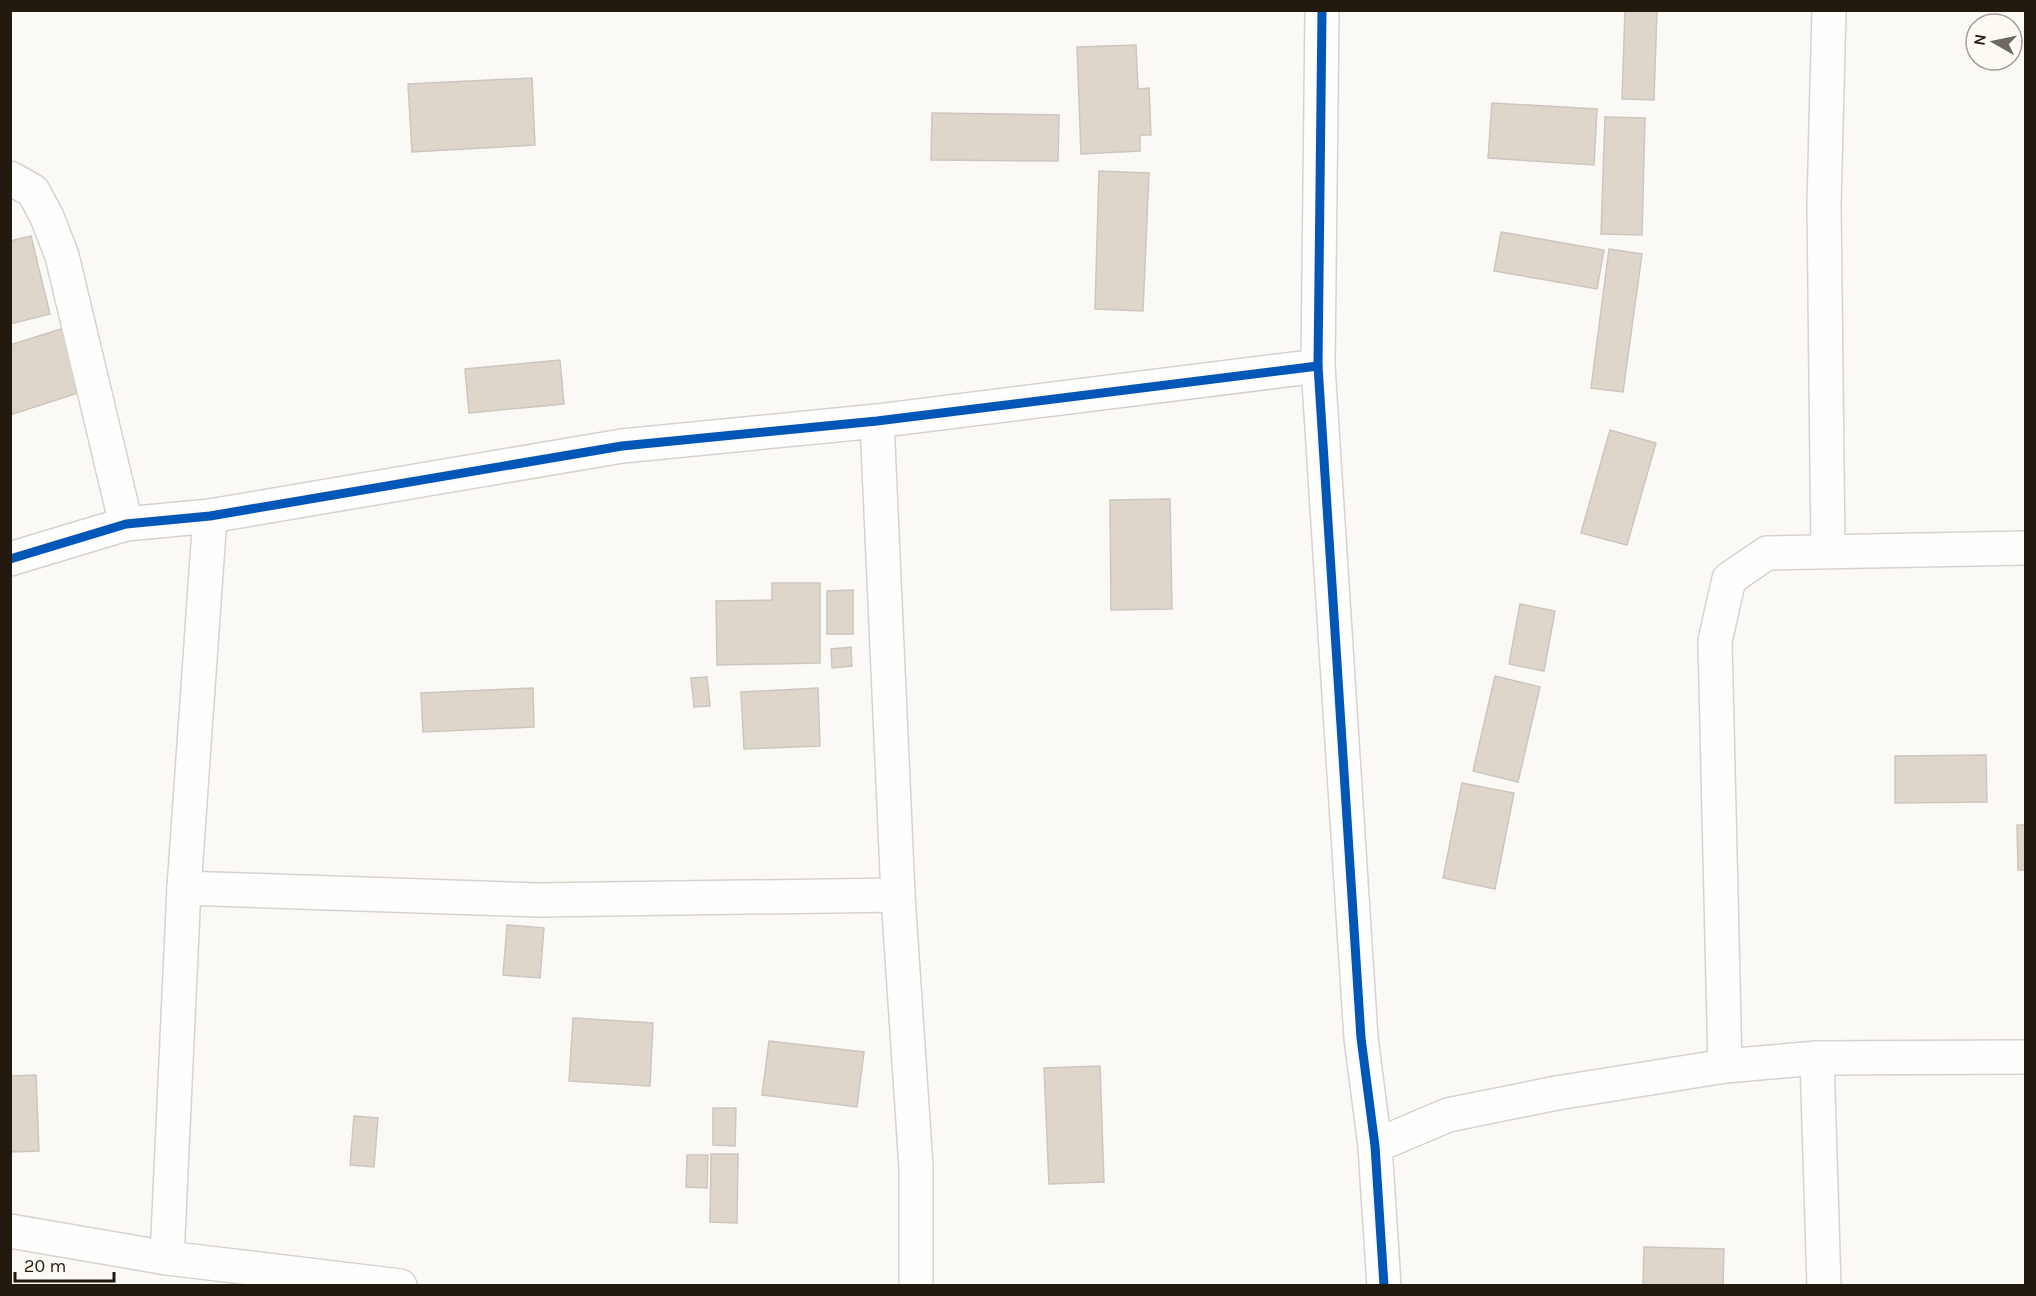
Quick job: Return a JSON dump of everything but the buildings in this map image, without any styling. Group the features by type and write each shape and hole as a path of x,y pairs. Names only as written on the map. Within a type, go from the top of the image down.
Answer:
{"street":[{"path":"1322,10 1318,366 1361,1038 1374,1146 1384,1286"},
{"path":"1828,551 1824,204 1829,10"},
{"path":"10,178 33,191 47,217 62,256 126,524"},
{"path":"10,559 126,524 210,516 622,446 877,421 1318,366"},
{"path":"877,421 898,895 916,1167 916,1286"},
{"path":"167,1258 184,888 210,516"},
{"path":"1725,1066 1715,641 1729,579 1767,553 2025,548"},
{"path":"184,888 537,900 898,895"},
{"path":"1374,1146 1448,1115 1557,1093 1725,1066 1817,1058 2025,1058"},
{"path":"1817,1058 1824,1286"},
{"path":"10,1231 167,1258 400,1286"}],"cycle path":[{"path":"1322,10 1318,366 1361,1038 1375,1146 1384,1286"},
{"path":"10,559 126,524 210,516 622,446 877,421 1318,366"}]}
